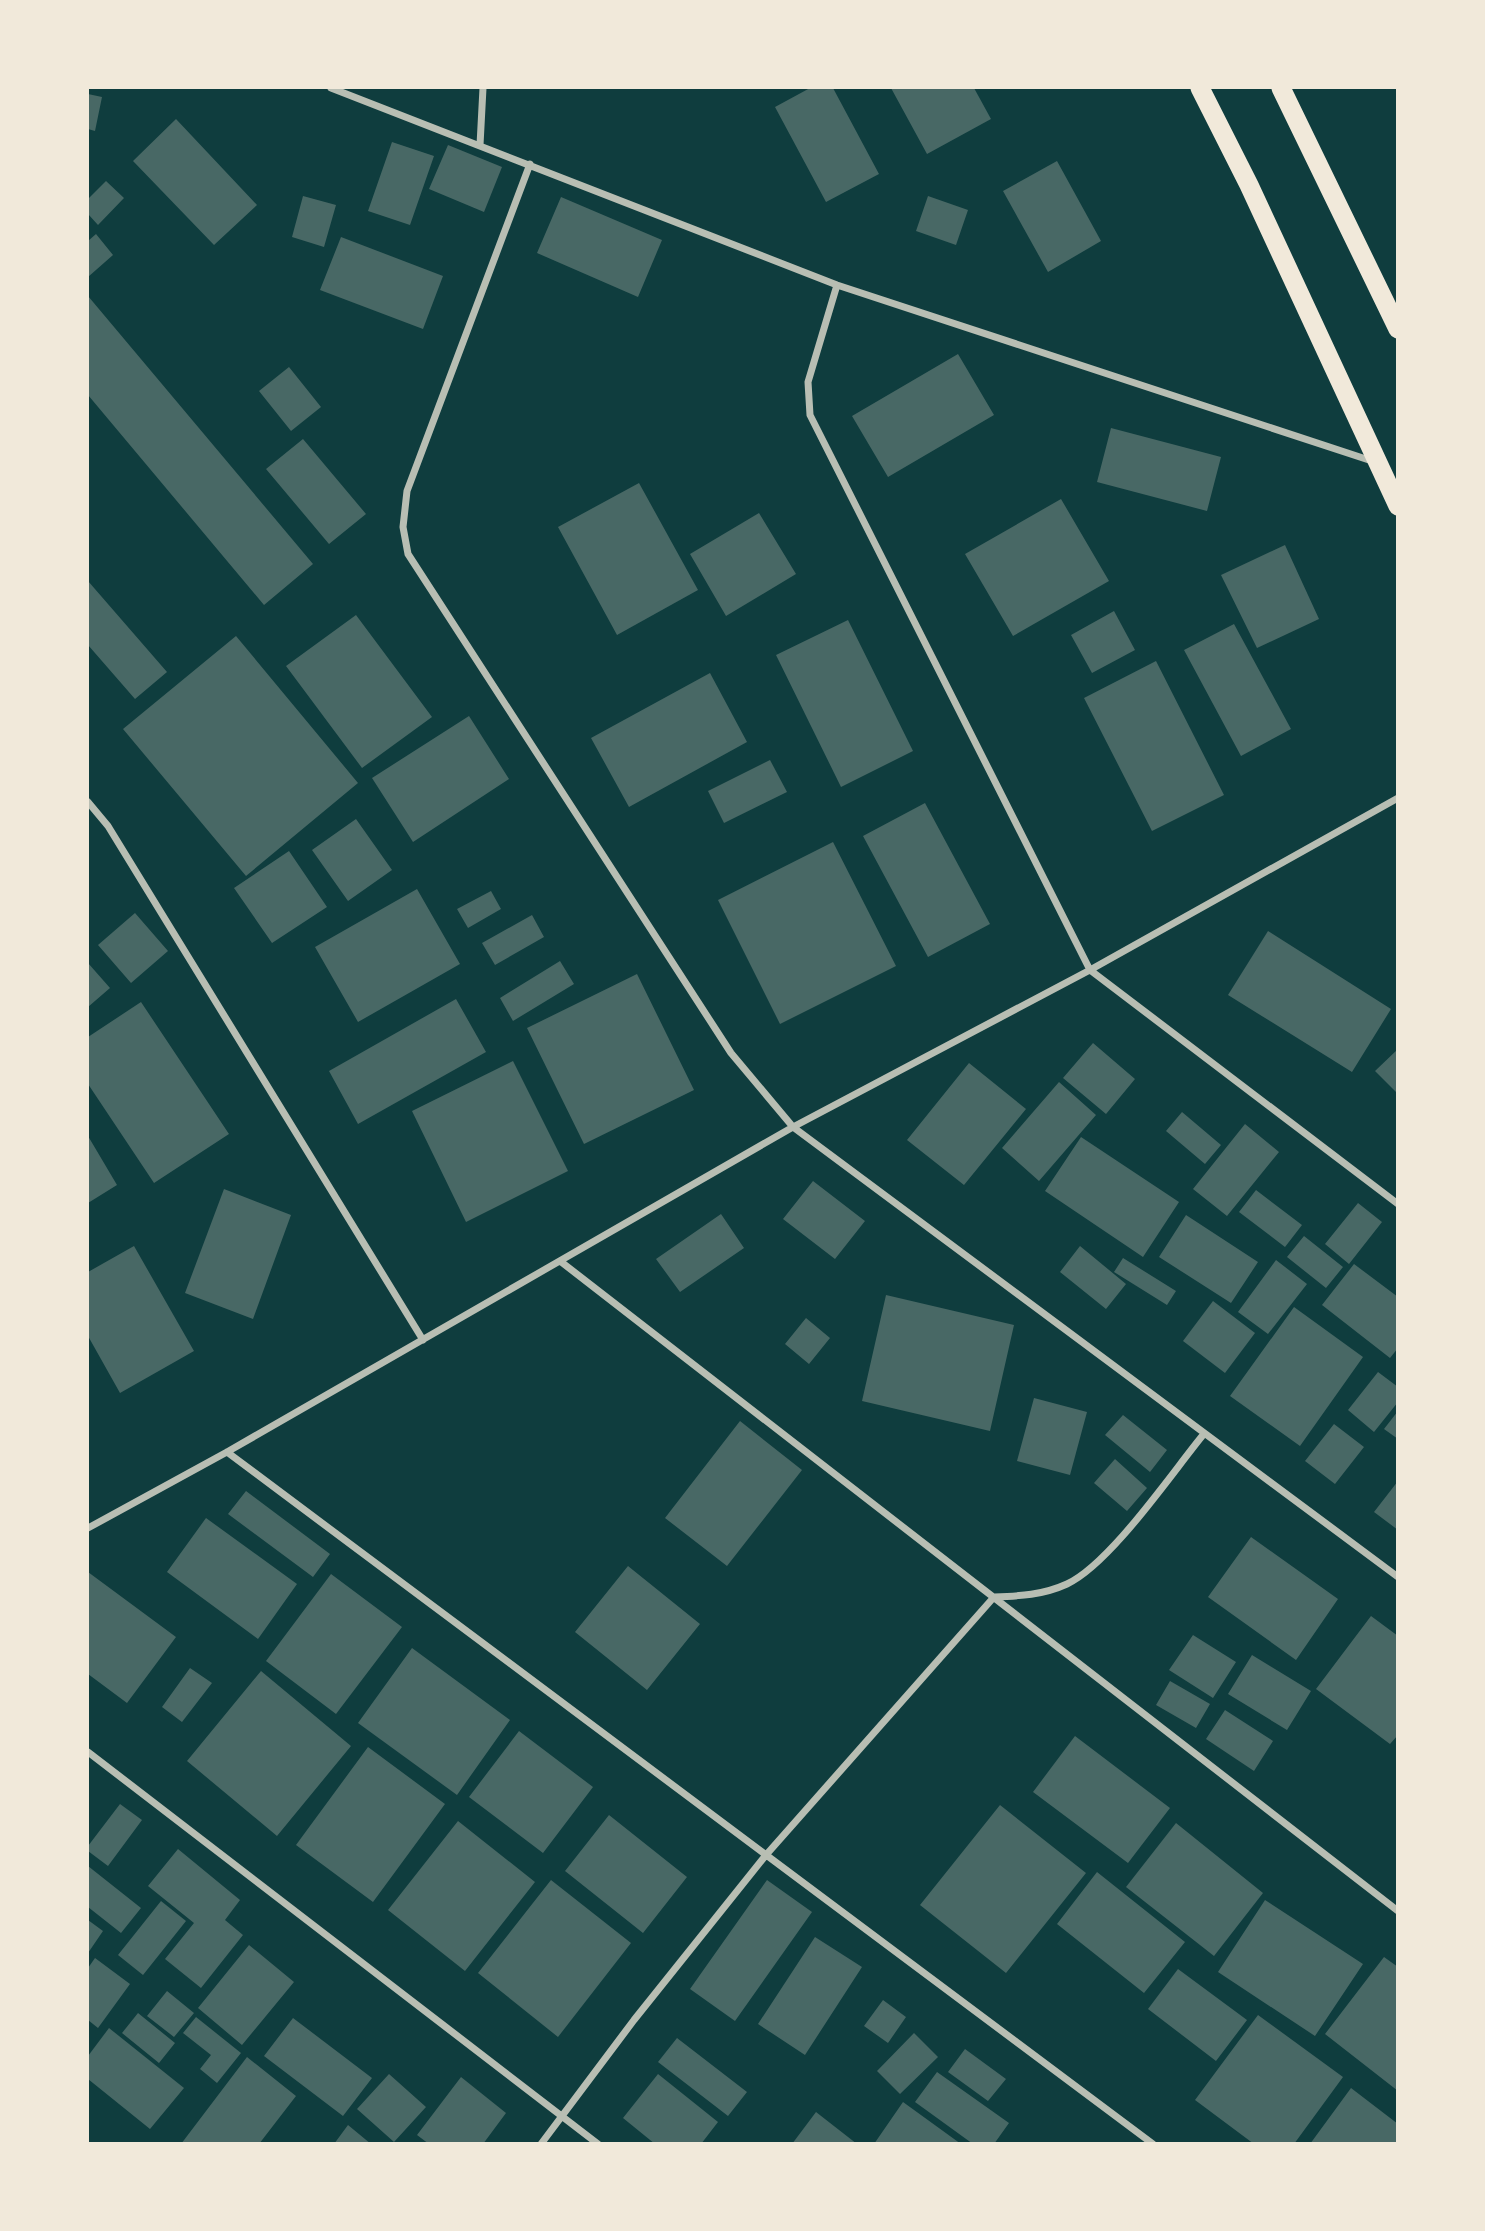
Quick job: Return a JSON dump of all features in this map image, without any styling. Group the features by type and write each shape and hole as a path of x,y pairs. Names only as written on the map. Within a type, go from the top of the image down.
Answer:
{"highway":[{"path":"1200,88 1398,506"},
{"path":"1281,88 1398,329"}],"street":[{"path":"331,88 837,285 1379,463"},
{"path":"480,145 483,88"},
{"path":"530,164 407,491 403,527 408,554 731,1053 793,1128 1203,1435 1398,1577"},
{"path":"837,285 808,382 810,415 1090,971 1398,1204"},
{"path":"88,1528 227,1452 793,1128 1090,971 1398,798"},
{"path":"88,802 108,826 423,1340"},
{"path":"560,1261 1398,1911"},
{"path":"541,2144 634,2020 766,1855 994,1597 1033,1596 1069,1583 1101,1560 1203,1435"},
{"path":"227,1452 1153,2144"},
{"path":"88,1752 598,2144"}],"building":[{"path":"810,88 833,88 879,174 826,202 775,107"},
{"path":"891,88 974,88 991,119 927,154"},
{"path":"88,94 102,97 95,131 88,129"},
{"path":"176,119 257,205 214,245 133,161"},
{"path":"392,142 434,156 410,225 368,211"},
{"path":"448,145 502,167 484,212 429,189"},
{"path":"1057,161 1101,241 1048,272 1003,191"},
{"path":"106,181 124,198 98,225 88,214 88,199"},
{"path":"303,196 336,205 324,247 292,237"},
{"path":"928,196 968,210 956,245 916,231"},
{"path":"561,197 662,240 638,297 537,253"},
{"path":"96,234 113,255 88,277 88,241"},
{"path":"341,237 443,276 423,329 320,290"},
{"path":"88,296 313,564 264,605 88,395"},
{"path":"958,354 994,415 888,477 852,416"},
{"path":"289,367 321,407 291,431 259,391"},
{"path":"1111,428 1221,457 1207,511 1097,482"},
{"path":"303,439 366,514 329,544 266,469"},
{"path":"639,483 698,590 617,635 558,527"},
{"path":"1061,499 1109,581 1013,636 965,554"},
{"path":"759,513 796,574 726,616 690,554"},
{"path":"1285,545 1319,619 1257,648 1221,575"},
{"path":"88,581 167,672 135,699 88,645"},
{"path":"1114,611 1135,650 1092,673 1071,635"},
{"path":"356,615 432,717 362,768 286,666"},
{"path":"848,620 913,751 841,787 776,655"},
{"path":"1234,624 1291,729 1241,756 1184,650"},
{"path":"236,636 358,783 246,876 123,729"},
{"path":"1156,661 1224,795 1152,831 1084,698"},
{"path":"710,673 747,742 629,807 591,738"},
{"path":"469,716 509,779 413,842 372,778"},
{"path":"770,760 787,792 724,823 708,791"},
{"path":"925,803 990,924 928,957 863,836"},
{"path":"356,819 392,870 348,901 312,850"},
{"path":"833,842 896,966 780,1024 718,900"},
{"path":"289,851 327,907 272,943 234,888"},
{"path":"417,889 460,964 358,1022 315,947"},
{"path":"491,891 501,909 468,928 457,909"},
{"path":"135,913 168,951 131,983 98,945"},
{"path":"532,915 544,937 495,965 482,943"},
{"path":"1268,931 1391,1009 1352,1072 1228,995"},
{"path":"560,961 574,984 513,1021 500,998"},
{"path":"88,963 110,988 88,1007"},
{"path":"637,974 694,1090 584,1144 527,1028"},
{"path":"456,999 486,1052 358,1124 329,1071"},
{"path":"141,1002 229,1134 154,1183 88,1084 88,1037"},
{"path":"1093,1043 1135,1079 1106,1114 1063,1078"},
{"path":"1398,1049 1398,1094 1375,1071"},
{"path":"513,1061 568,1171 466,1222 412,1111"},
{"path":"969,1063 1026,1109 964,1185 907,1140"},
{"path":"1059,1082 1096,1115 1039,1181 1002,1148"},
{"path":"1182,1112 1221,1145 1205,1164 1166,1131"},
{"path":"1245,1124 1279,1152 1227,1216 1193,1189"},
{"path":"88,1136 117,1185 88,1203"},
{"path":"1081,1137 1179,1202 1143,1257 1045,1191"},
{"path":"813,1181 865,1221 835,1259 783,1219"},
{"path":"224,1189 291,1215 253,1319 185,1293"},
{"path":"1256,1190 1302,1225 1285,1247 1239,1212"},
{"path":"1358,1203 1382,1222 1349,1264 1325,1244"},
{"path":"721,1214 744,1248 680,1292 656,1259"},
{"path":"1186,1215 1258,1262 1231,1303 1159,1257"},
{"path":"1304,1236 1343,1267 1326,1288 1287,1257"},
{"path":"134,1246 194,1351 120,1393 88,1336 88,1272"},
{"path":"1080,1246 1126,1284 1106,1309 1060,1272"},
{"path":"1123,1258 1176,1291 1167,1305 1114,1272"},
{"path":"1276,1260 1307,1284 1268,1334 1238,1312"},
{"path":"1354,1264 1398,1297 1398,1348 1390,1358 1322,1305"},
{"path":"886,1295 1014,1325 990,1431 862,1401"},
{"path":"1213,1301 1255,1333 1225,1373 1183,1341"},
{"path":"1294,1307 1363,1357 1300,1446 1230,1396"},
{"path":"806,1318 830,1338 809,1364 785,1344"},
{"path":"1378,1372 1398,1387 1398,1402 1374,1432 1348,1410"},
{"path":"1034,1398 1087,1412 1070,1475 1017,1461"},
{"path":"1398,1411 1398,1439 1384,1429"},
{"path":"1123,1415 1167,1450 1150,1472 1105,1435"},
{"path":"740,1421 802,1470 727,1566 665,1518"},
{"path":"1334,1424 1364,1447 1335,1484 1305,1461"},
{"path":"1115,1459 1147,1488 1127,1511 1094,1483"},
{"path":"1398,1481 1398,1530 1374,1512"},
{"path":"246,1491 330,1554 313,1577 228,1514"},
{"path":"206,1518 297,1584 258,1639 167,1572"},
{"path":"1251,1537 1338,1599 1296,1660 1208,1597"},
{"path":"628,1566 700,1624 647,1690 575,1632"},
{"path":"88,1572 176,1637 127,1703 88,1674"},
{"path":"331,1574 402,1627 336,1714 266,1661"},
{"path":"1371,1616 1398,1636 1398,1735 1390,1744 1316,1689"},
{"path":"1193,1635 1236,1662 1213,1698 1169,1670"},
{"path":"412,1648 510,1720 457,1795 358,1723"},
{"path":"1252,1655 1311,1691 1287,1730 1228,1694"},
{"path":"190,1668 212,1683 182,1722 162,1707"},
{"path":"261,1671 351,1746 277,1836 187,1761"},
{"path":"1170,1681 1210,1704 1196,1728 1156,1705"},
{"path":"1225,1710 1273,1741 1254,1771 1206,1739"},
{"path":"519,1731 593,1787 543,1853 469,1797"},
{"path":"1075,1736 1170,1808 1128,1863 1033,1792"},
{"path":"368,1747 445,1804 373,1902 296,1845"},
{"path":"120,1804 142,1820 108,1866 88,1851 88,1846"},
{"path":"1000,1805 1086,1873 1006,1973 920,1905"},
{"path":"609,1815 687,1877 643,1933 565,1871"},
{"path":"458,1821 535,1882 465,1971 388,1910"},
{"path":"1176,1823 1263,1893 1214,1956 1126,1887"},
{"path":"178,1849 240,1900 225,1920 243,1935 201,1988 165,1959 194,1923 148,1886"},
{"path":"88,1866 141,1908 121,1933 88,1907"},
{"path":"1097,1872 1185,1942 1144,1993 1057,1924"},
{"path":"551,1880 631,1943 558,2037 478,1973"},
{"path":"767,1880 812,1912 735,2021 690,1989"},
{"path":"1265,1900 1363,1964 1315,2036 1218,1972"},
{"path":"161,1901 186,1921 143,1975 118,1955"},
{"path":"88,1920 103,1931 88,1953"},
{"path":"815,1937 862,1967 805,2055 758,2024"},
{"path":"249,1945 294,1982 242,2045 198,2008"},
{"path":"1384,1957 1398,1967 1398,2091 1325,2034"},
{"path":"95,1958 130,1984 98,2028 88,2020 88,1968"},
{"path":"1178,1969 1247,2020 1216,2061 1148,2009"},
{"path":"167,1991 194,2013 174,2037 147,2016"},
{"path":"883,2000 906,2017 888,2043 864,2026"},
{"path":"138,2013 175,2043 159,2063 122,2033"},
{"path":"1258,2015 1343,2077 1294,2144 1254,2144 1195,2100"},
{"path":"196,2017 241,2053 217,2083 200,2069 211,2055 183,2033"},
{"path":"293,2018 372,2078 343,2116 264,2056"},
{"path":"109,2028 184,2088 150,2129 88,2079 88,2056"},
{"path":"914,2033 938,2057 900,2094 877,2071"},
{"path":"677,2038 747,2092 728,2116 658,2062"},
{"path":"965,2049 1006,2079 988,2101 948,2072"},
{"path":"247,2057 296,2096 259,2144 181,2144"},
{"path":"937,2072 1009,2123 994,2144 973,2144 915,2102"},
{"path":"389,2074 426,2107 394,2142 357,2109"},
{"path":"658,2074 718,2122 701,2144 655,2144 623,2118"},
{"path":"461,2077 506,2113 483,2144 429,2144 417,2135"},
{"path":"1351,2088 1398,2124 1398,2144 1310,2144"},
{"path":"903,2102 961,2144 874,2144"},
{"path":"816,2112 857,2144 792,2144"},
{"path":"348,2125 371,2144 334,2144"}]}
